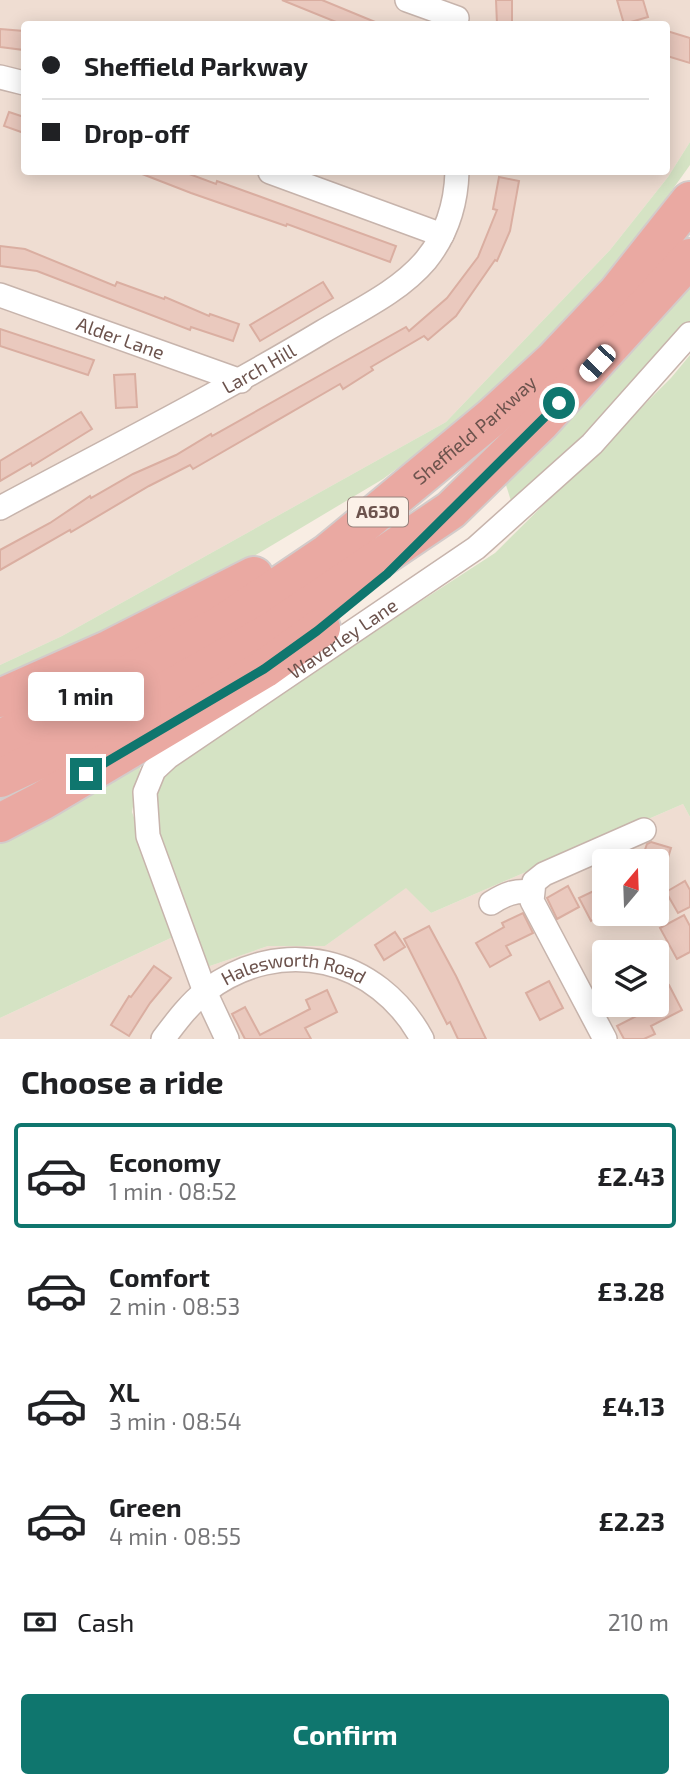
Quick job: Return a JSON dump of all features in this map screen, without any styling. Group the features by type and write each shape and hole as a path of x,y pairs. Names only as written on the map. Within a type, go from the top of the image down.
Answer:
{"highway":[{"name":"Sheffield Parkway","path":"0,738 44,718 220,625 328,553 424,474 554,360 617,293 690,201"},
{"name":"Sheffield Parkway","path":"0,778 70,744 272,631 451,510 540,423 690,258"},
{"name":"A630","path":"0,698 110,649 223,593 292,555 424,474"},
{"name":"A630","path":"0,823 42,801 264,669 317,631 387,574 451,510"}],"street":[{"path":"407,0 457,14"},
{"path":"0,77 21,82"},
{"path":"278,175 442,235"},
{"name":"Larch Hill","path":"0,509 241,380 398,286 425,260 442,235 452,212 457,175"},
{"name":"Alder Lane","path":"0,295 241,380"},
{"name":"Waverley Lane","path":"227,1039 205,992 148,836 145,792 154,770 168,757 476,548 592,444 690,334"},
{"path":"605,1039 532,901 532,892 534,882 544,874 644,830"},
{"path":"491,903 506,894 532,892"},
{"name":"Halesworth Road","path":"163,1039 183,1012 228,976 252,966 293,958 346,969 374,983 394,999 411,1018 422,1039"}],"shaded area":[{"path":"0,0 690,0 690,142 670,174 670,21 21,21 21,175 669,175 610,250 446,422 62,636 0,665"},
{"path":"683,804 690,817 690,1039 0,1039 0,1018 175,936 204,968 268,946 325,946 406,887 431,913"}],"green space":[{"path":"690,142 690,165 632,246 545,340 449,430 383,479 222,575 0,684 0,665 62,636 446,422 610,250 670,174"},
{"path":"690,280 690,321 675,341 590,432 512,504 505,482"},
{"path":"690,355 690,817 683,804 431,913 406,888 325,946 268,946 204,968 158,832 151,794 170,764 495,553 671,378"},
{"path":"143,752 132,812 175,936 0,1018 0,830"}],"building":[{"path":"282,0 322,0 373,21 334,21"},
{"path":"496,0 512,0 512,21 497,21"},
{"path":"617,0 643,0 648,17 623,21"},
{"path":"0,29 21,31 21,50 0,47"},
{"path":"670,32 690,38 690,63 670,57"},
{"path":"9,112 21,116 21,132 4,126"},
{"path":"145,175 192,175 216,184 217,181 396,246 390,262 287,224 286,226"},
{"path":"499,177 519,181 510,231 497,261 495,260 456,316 428,340 424,336 371,367 373,370 343,389 340,384 193,469 190,465 149,486 0,570 0,550 50,523 90,496 91,498 133,474 176,455 211,434 212,436 406,327 409,331 447,298 478,257 497,210 493,209"},
{"path":"0,246 25,249 115,286 117,282 164,299 165,297 209,316 210,314 239,324 233,341 191,327 190,330 37,271 0,266"},
{"path":"323,282 333,298 260,341 250,325"},
{"path":"0,329 94,360 88,375 0,346"},
{"path":"135,374 137,407 116,408 114,375"},
{"path":"81,412 92,429 32,466 31,463 0,481 0,461"},
{"path":"651,842 671,848 669,854 669,849 645,849"},
{"path":"685,881 690,890 690,907 678,913 669,897 669,890"},
{"path":"568,886 579,907 557,919 547,898"},
{"path":"592,892 592,920 591,921 579,898"},
{"path":"523,913 533,933 506,946 511,955 490,967 476,943 504,927 502,923"},
{"path":"684,915 690,926 690,952 677,959 669,940 660,928 669,926 669,923"},
{"path":"429,926 486,1039 458,1039 450,1022 447,1024 404,939"},
{"path":"395,932 405,947 384,960 375,945"},
{"path":"154,966 171,978 150,1003 129,1036 111,1025 129,996 131,997"},
{"path":"549,981 563,1008 540,1020 526,993"},
{"path":"669,985 682,1010 669,1017"},
{"path":"327,990 337,1012 305,1028 311,1039 245,1039 232,1014 245,1007 260,1035 310,1009 306,1000"},
{"path":"635,1017 668,1017 651,1026 655,1034 644,1039 624,1039 617,1026"}],"route":[{"path":"86,774 264,669 317,631 387,574 559,403"}]}
